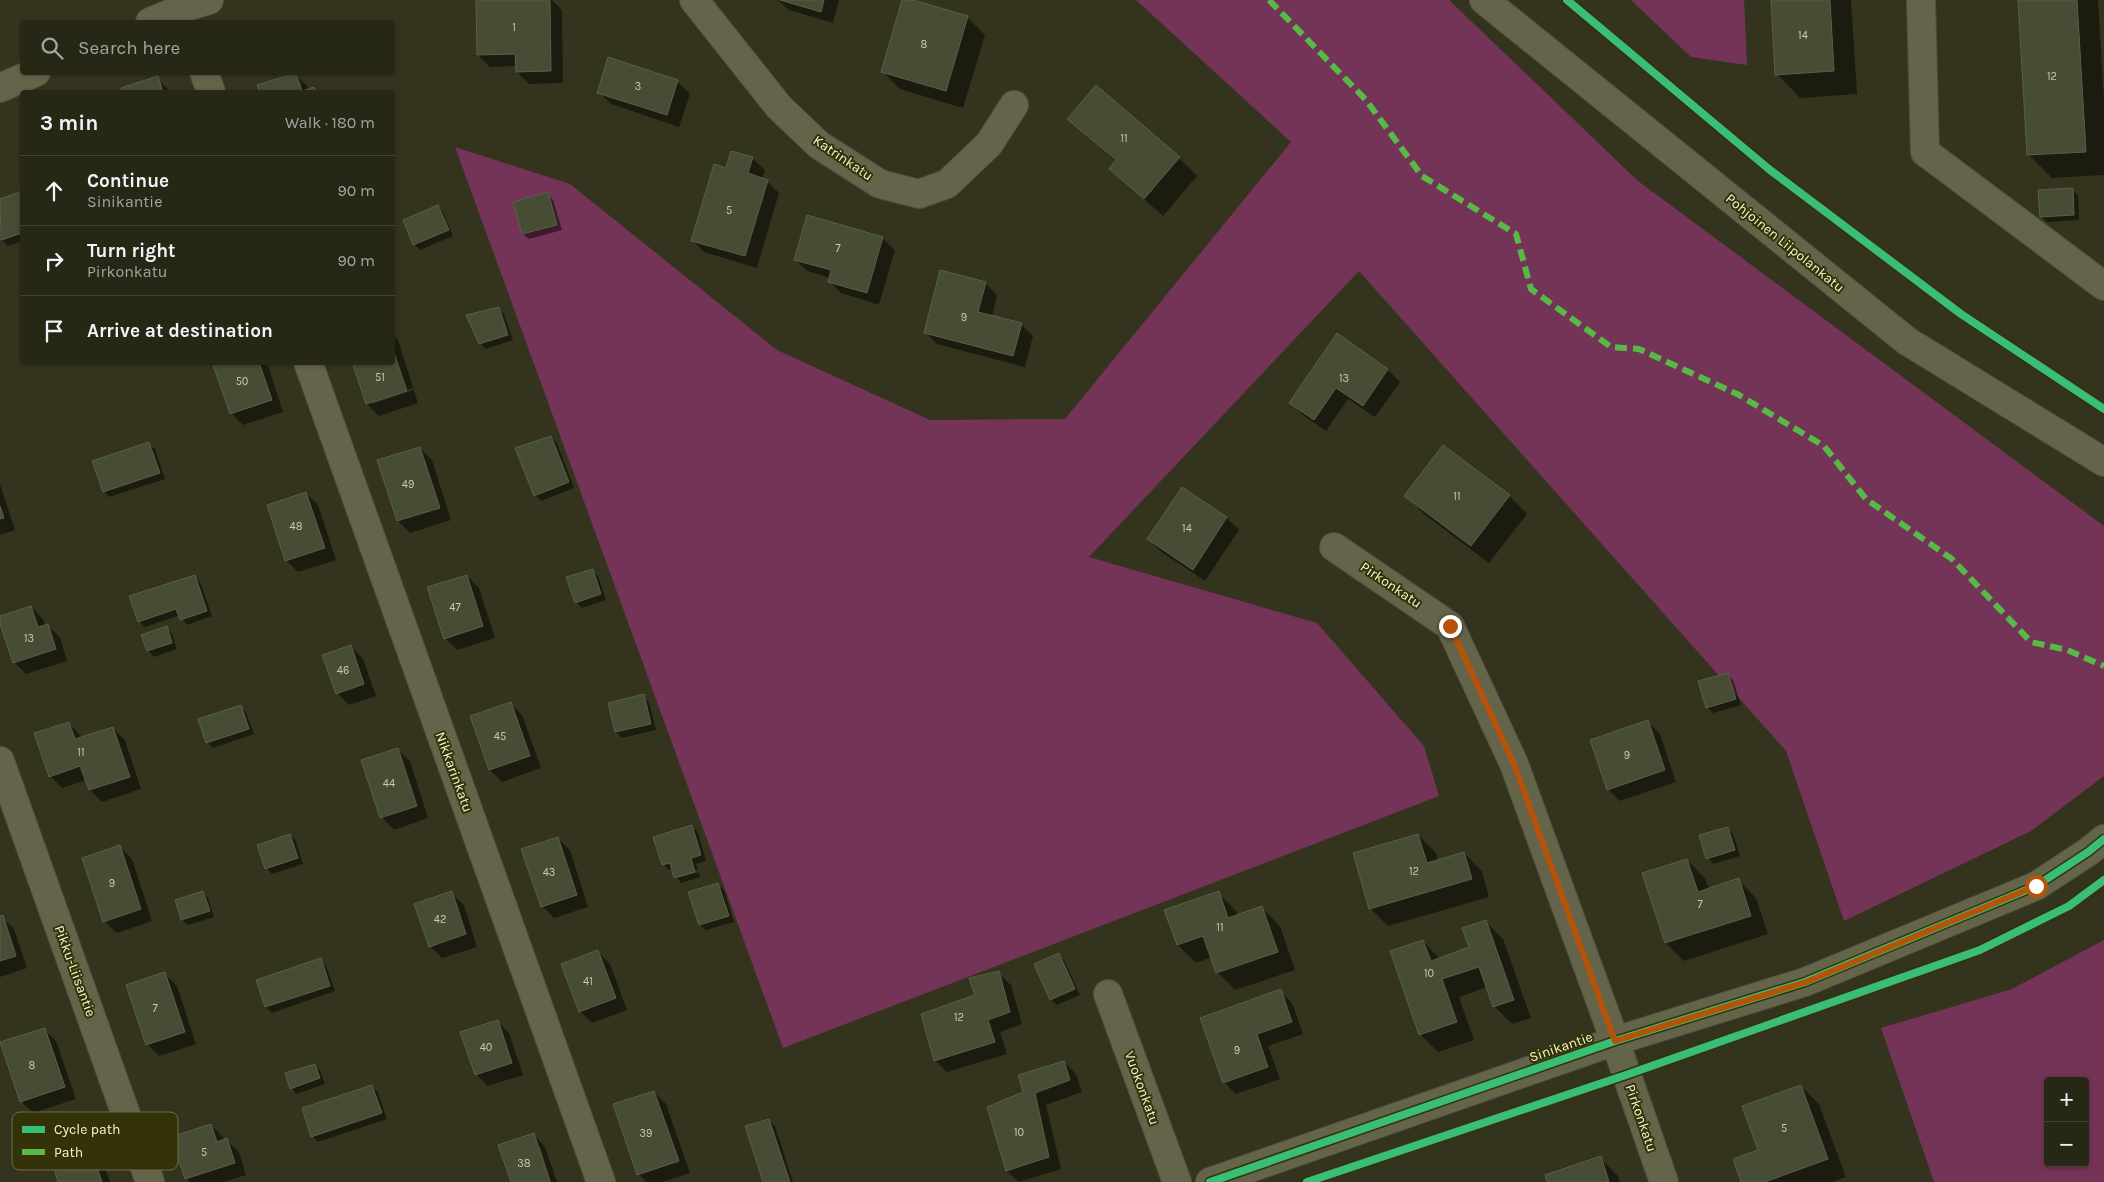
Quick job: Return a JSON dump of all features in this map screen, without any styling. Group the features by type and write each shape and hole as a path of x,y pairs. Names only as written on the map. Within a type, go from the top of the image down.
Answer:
{"street":[{"path":"155,20 209,0"},
{"name":"Katrinkatu","path":"694,0 779,107 819,146 880,184 919,194 947,184 989,144 1014,106"},
{"name":"Pohjoinen Liipolankatu","path":"1484,0 1907,341 2104,462"},
{"path":"1921,0 1925,152 2104,286"},
{"path":"0,88 29,75"},
{"path":"205,75 210,90"},
{"name":"Nikkarinkatu","path":"309,365 601,1182"},
{"name":"Pirkonkatu","path":"1334,547 1450,626 1514,764 1615,1041 1664,1182"},
{"name":"Pikku-Liisantie","path":"0,761 125,1112"},
{"name":"Sinikantie","path":"1210,1182 1615,1041 1806,982 2036,886 2088,852 2104,839"},
{"name":"Vuokonkatu","path":"1108,994 1177,1182"},
{"name":"Pikku-Liisantie","path":"146,1170 150,1182"}],"shaded area":[{"path":"1136,0 1449,0 1638,181 2104,526 2104,776 2031,831 1844,921 1786,751 1359,271 1089,557 1317,623 1424,746 1439,796 783,1048 455,147 570,184 777,350 930,420 1065,419 1291,142"},
{"path":"1631,0 1744,0 1747,65 1691,57"},
{"path":"2104,940 2104,1182 1934,1182 1881,1028 2012,989"}],"building":[{"path":"476,0 550,0 551,71 516,72 515,54 477,55"},
{"path":"780,0 824,0 821,12"},
{"path":"902,0 913,0 968,16 946,91 881,72"},
{"path":"1771,0 1830,0 1834,71 1775,75"},
{"path":"2018,0 2077,0 2086,152 2027,155"},
{"path":"608,57 678,80 667,115 597,93"},
{"path":"290,75 297,75 302,90 258,90 257,85"},
{"path":"158,76 162,90 122,90 121,88"},
{"path":"1096,85 1180,157 1144,199 1109,169 1116,160 1067,119"},
{"path":"731,151 753,157 748,173 768,180 745,256 691,241 714,164 726,168"},
{"path":"2073,188 2074,215 2040,217 2038,190"},
{"path":"20,192 20,234 1,240 0,199"},
{"path":"548,192 557,225 522,234 513,202"},
{"path":"438,205 449,230 413,245 403,220"},
{"path":"807,215 883,237 867,293 828,282 831,270 794,260"},
{"path":"940,270 986,282 978,312 1022,323 1013,356 924,333"},
{"path":"499,307 508,335 479,344 466,315"},
{"path":"1337,333 1388,369 1363,406 1336,388 1314,420 1289,403"},
{"path":"395,356 407,391 366,404 353,365 395,365"},
{"path":"213,365 260,365 272,400 230,414"},
{"path":"551,436 569,482 534,496 515,448"},
{"path":"149,442 160,473 103,492 92,461"},
{"path":"1443,445 1510,495 1471,546 1404,496"},
{"path":"420,447 440,508 397,521 377,460"},
{"path":"1182,487 1227,517 1193,570 1147,539"},
{"path":"306,492 325,548 285,561 267,505"},
{"path":"0,506 4,518 0,519"},
{"path":"593,569 601,594 575,603 566,577"},
{"path":"195,575 207,611 180,620 176,609 138,622 129,596"},
{"path":"467,575 483,626 444,639 427,587"},
{"path":"31,606 38,627 48,624 56,649 13,663 0,624 0,616"},
{"path":"167,626 172,643 147,651 141,635"},
{"path":"351,645 364,684 336,694 322,655"},
{"path":"1728,673 1736,699 1706,708 1698,681"},
{"path":"644,694 651,724 615,732 608,703"},
{"path":"511,702 530,756 489,770 470,716"},
{"path":"241,705 249,729 206,743 198,719"},
{"path":"1648,720 1665,770 1607,790 1590,740"},
{"path":"69,722 75,739 113,727 130,777 89,790 80,766 49,777 34,733"},
{"path":"398,748 417,806 380,818 361,760"},
{"path":"692,825 701,855 691,858 695,872 674,878 670,863 662,865 653,837"},
{"path":"1728,827 1735,850 1706,859 1699,835"},
{"path":"290,834 298,858 265,869 257,845"},
{"path":"1418,834 1427,863 1464,852 1472,879 1369,909 1353,853"},
{"path":"558,837 577,895 541,907 521,849"},
{"path":"120,845 141,909 103,922 82,858"},
{"path":"1687,859 1698,892 1739,878 1751,916 1665,943 1642,873"},
{"path":"718,883 729,916 699,925 688,892"},
{"path":"203,891 210,911 181,920 175,900"},
{"path":"452,891 466,934 429,947 414,904"},
{"path":"1219,891 1228,918 1262,906 1278,952 1216,973 1203,936 1177,945 1164,910"},
{"path":"3,915 16,956 0,961 0,916"},
{"path":"1486,920 1514,1000 1493,1007 1479,967 1442,979 1457,1022 1419,1035 1390,951 1423,940 1431,961 1469,947 1462,928"},
{"path":"598,950 616,998 579,1012 561,964"},
{"path":"1059,953 1075,989 1050,1000 1034,964"},
{"path":"321,958 330,986 265,1007 256,980"},
{"path":"999,971 1010,1012 988,1020 995,1042 934,1061 921,1014 975,995 969,978"},
{"path":"165,972 185,1032 146,1045 126,985"},
{"path":"1281,989 1292,1022 1257,1034 1268,1067 1223,1083 1200,1018"},
{"path":"498,1020 512,1063 475,1075 460,1032"},
{"path":"45,1028 65,1087 20,1102 0,1042"},
{"path":"1064,1061 1070,1080 1035,1093 1049,1157 1006,1171 987,1107 1023,1092 1018,1075"},
{"path":"315,1064 320,1078 290,1089 285,1073"},
{"path":"372,1085 382,1113 311,1137 302,1108"},
{"path":"1801,1085 1828,1159 1765,1182 1741,1182 1733,1159 1758,1150 1742,1106"},
{"path":"654,1091 679,1161 637,1175 613,1104"},
{"path":"769,1119 790,1182 763,1182 745,1126"},
{"path":"211,1124 217,1142 227,1138 235,1163 185,1179 178,1158 178,1135"},
{"path":"534,1133 550,1182 511,1182 498,1145"},
{"path":"1601,1156 1609,1182 1547,1182 1545,1175"},
{"path":"54,1170 98,1170 102,1182 58,1182"}],"marked path":[{"path":"1269,0 1366,100 1422,176 1516,234 1531,289 1611,347 1639,349 1739,395 1824,446 1866,499 1952,559 2031,642 2067,650 2104,666"}],"cycle path":[{"path":"1567,0 1770,170 1961,314 2104,409"},
{"path":"1210,1182 1615,1041 1805,982 2036,886 2088,852 2104,839"},
{"path":"1307,1182 1626,1075 1980,950 2069,906 2104,880"}],"route":[{"path":"1450,626 1514,764 1615,1041 1806,982 2036,886"}]}
